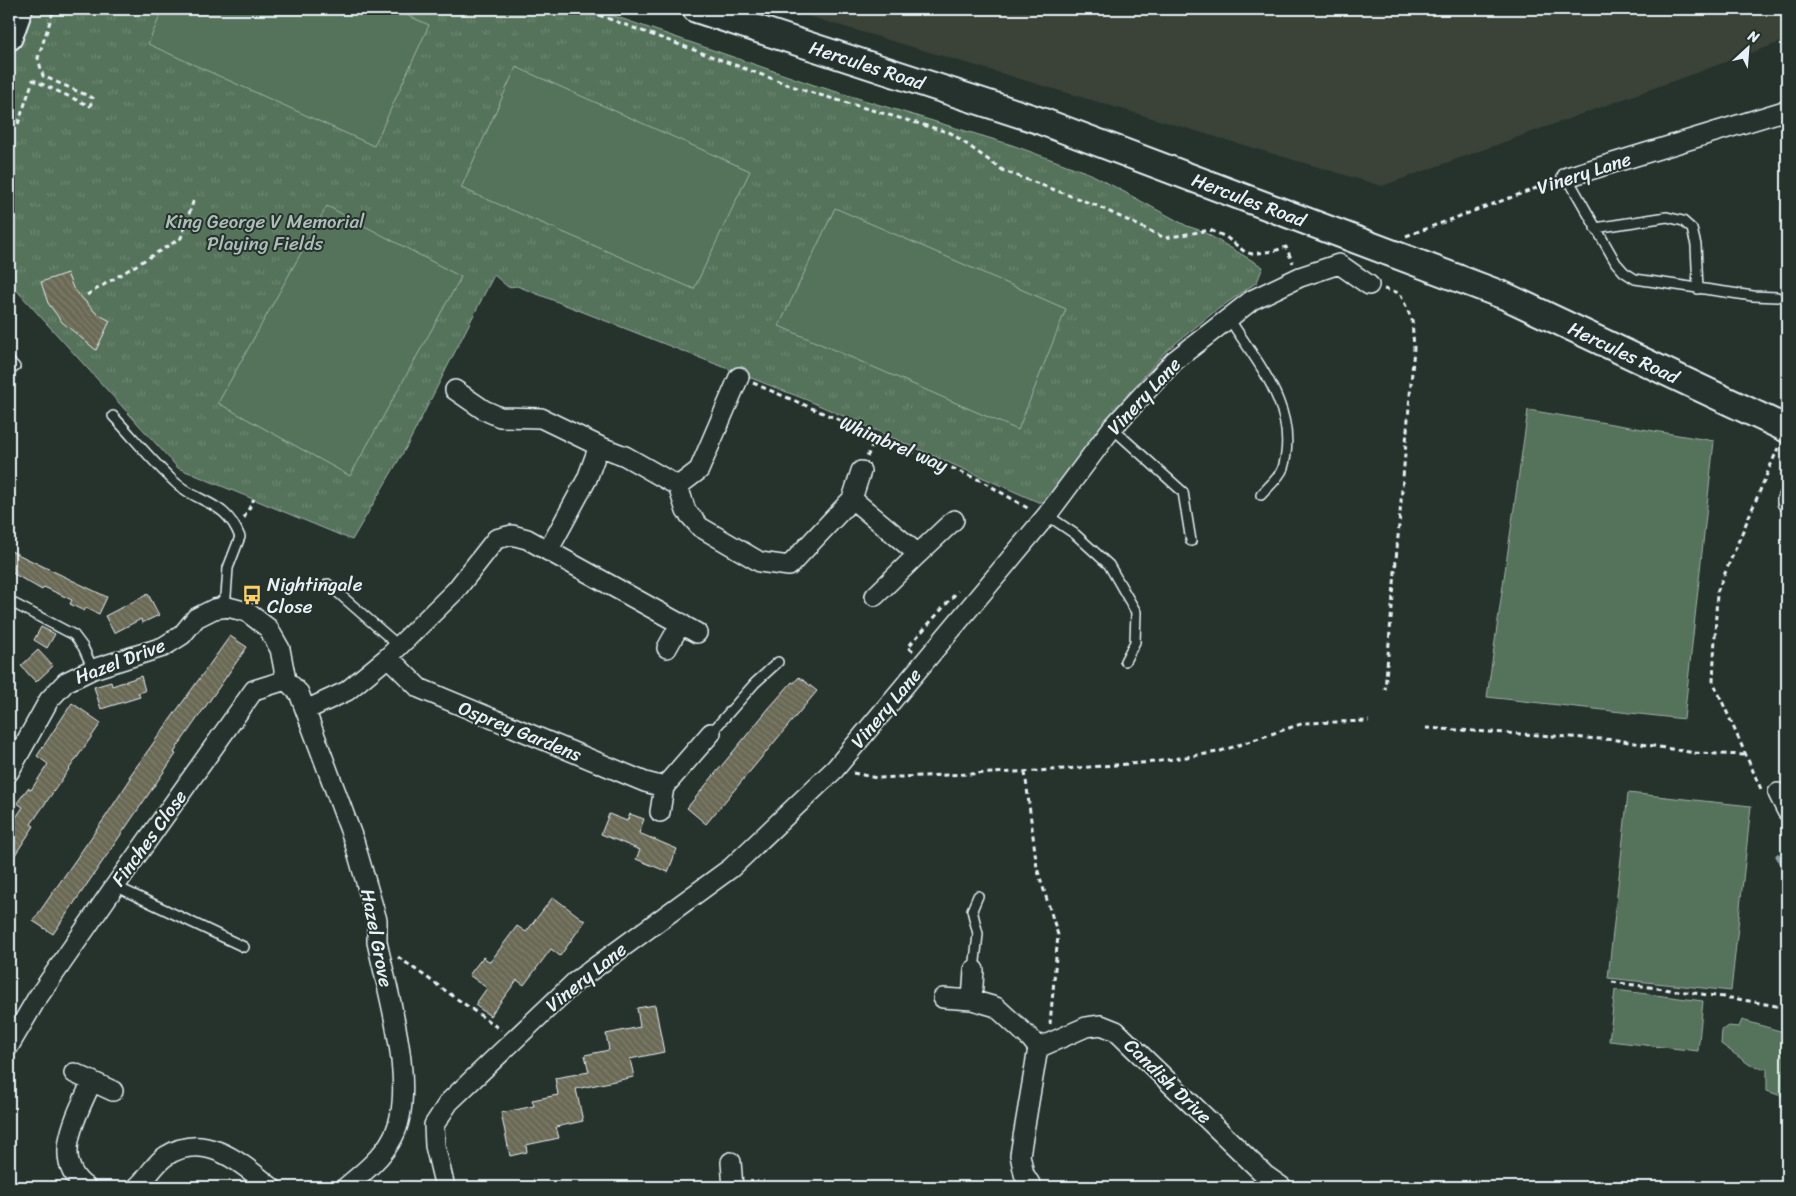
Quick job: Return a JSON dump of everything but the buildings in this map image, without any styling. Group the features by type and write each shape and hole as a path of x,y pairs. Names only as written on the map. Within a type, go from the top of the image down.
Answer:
{"street":[{"path":"9,37 18,9"},
{"name":"Hercules Road","path":"696,9 1041,122 1496,293 1784,436"},
{"name":"Vinery Lane","path":"1567,177 1787,110"},
{"name":"Vinery Lane","path":"445,1187 435,1146 434,1125 449,1102 574,982 731,868 835,769 1046,517 1112,428 1174,361 1252,300 1300,277 1339,264 1369,285"},
{"path":"678,486 699,470 739,377"},
{"path":"455,390 484,410 500,417 541,418 599,446 625,456 678,486 686,511 700,527 760,562 789,566 852,499 861,471"},
{"path":"548,551 587,479 599,446"},
{"path":"852,499 918,554"},
{"path":"875,596 954,520"},
{"path":"214,609 228,607 247,612 268,628 280,650 286,680 299,692 306,710 347,691 393,651 456,590 496,539 512,535 527,539 698,632"},
{"name":"Hazel Drive","path":"9,772 49,700 66,682 93,668 163,647 182,635 196,618 214,609"},
{"path":"667,648 681,624"},
{"name":"Osprey Gardens","path":"393,651 420,688 645,782 664,787"},
{"name":"Finches Close","path":"9,1046 36,1000 254,690 286,680"},
{"name":"Hazel Grove","path":"306,710 354,841 377,920 377,942 404,1074 403,1114 393,1138 367,1170 346,1187"},
{"path":"660,812 664,787 710,733"},
{"path":"1778,793 1787,811"},
{"path":"972,1000 974,970"},
{"path":"943,998 972,1000 996,1007 1031,1039 1043,1046 1020,1155 1024,1174 1032,1187"},
{"name":"Candish Drive","path":"1043,1046 1086,1027 1101,1025 1116,1031 1265,1175 1282,1187"},
{"path":"74,1073 113,1091"},
{"path":"86,1187 75,1176 68,1162 67,1142 92,1081"},
{"path":"137,1187 165,1156 181,1149 198,1147 216,1149 234,1158 272,1187"},
{"path":"731,1162 733,1187"}],"lane":[{"path":"1567,177 1616,263 1624,272 1635,279 1698,289 1776,297"},
{"path":"1595,228 1667,216 1682,221 1692,229 1696,245 1698,289"},
{"path":"1228,317 1280,398 1288,432 1283,470 1261,495"},
{"path":"113,416 178,484 228,514 237,530 240,537 228,568 226,596 214,609"},
{"path":"1112,428 1183,492 1191,541"},
{"path":"1046,517 1076,534 1109,565 1136,612 1135,642 1125,660"},
{"path":"328,584 393,651"},
{"path":"9,601 74,634 84,648 93,668"},
{"path":"710,733 778,662"},
{"path":"115,886 244,947"},
{"path":"974,970 978,934 972,910 978,896"}],"path":[{"path":"18,124 33,80 90,106 93,98 43,76 38,58 54,9"},
{"path":"582,9 806,91 951,133 1004,171 1095,205 1143,230 1165,238 1210,230 1226,237 1245,252 1252,254 1286,247 1300,277"},
{"name":"Vinery Lane","path":"1402,237 1567,177"},
{"path":"87,295 181,238 194,199"},
{"path":"1369,285 1400,293 1412,320 1414,348 1385,690"},
{"name":"Whimbrel way","path":"739,377 982,481 1046,517"},
{"path":"1778,793 1768,805 1713,681 1717,592 1784,436"},
{"path":"237,530 254,499"},
{"path":"835,769 877,778 1025,772 1154,762 1218,752 1304,723 1369,721"},
{"path":"1426,728 1617,740 1695,753 1746,755"},
{"path":"1025,772 1037,868 1058,935 1043,1046"},
{"path":"377,942 514,1040"},
{"path":"1612,982 1738,999 1787,1008"}],"shaded area":[{"path":"784,9 1787,9 1787,40 1382,186"}],"green space":[{"name":"King George V Memorial Playing Fields","path":"28,9 594,9 814,85 1012,145 1091,174 1187,226 1202,231 1263,267 1257,282 1214,312 1165,352 1107,418 1049,502 1038,502 807,400 517,286 508,287 494,275 407,446 352,540 178,468 9,282 9,59"},
{"path":"163,9 393,9 429,25 374,146 148,44"},
{"path":"516,67 750,171 694,289 461,188"},
{"path":"327,206 461,277 350,476 218,403"},
{"path":"835,208 1066,309 1018,430 779,326"},
{"path":"1528,410 1714,441 1684,719 1487,697"},
{"path":"1628,793 1751,806 1731,991 1608,978"},
{"path":"1615,990 1703,1001 1698,1051 1609,1041"},
{"path":"1742,1020 1787,1033 1787,1098 1767,1091 1767,1069 1750,1065 1721,1044 1722,1030 1728,1026 1739,1027"}],"waterway":[{"path":"1778,856 1787,869"}],"place":[{"name":"Nightingale Close","path":"252,595"}]}
